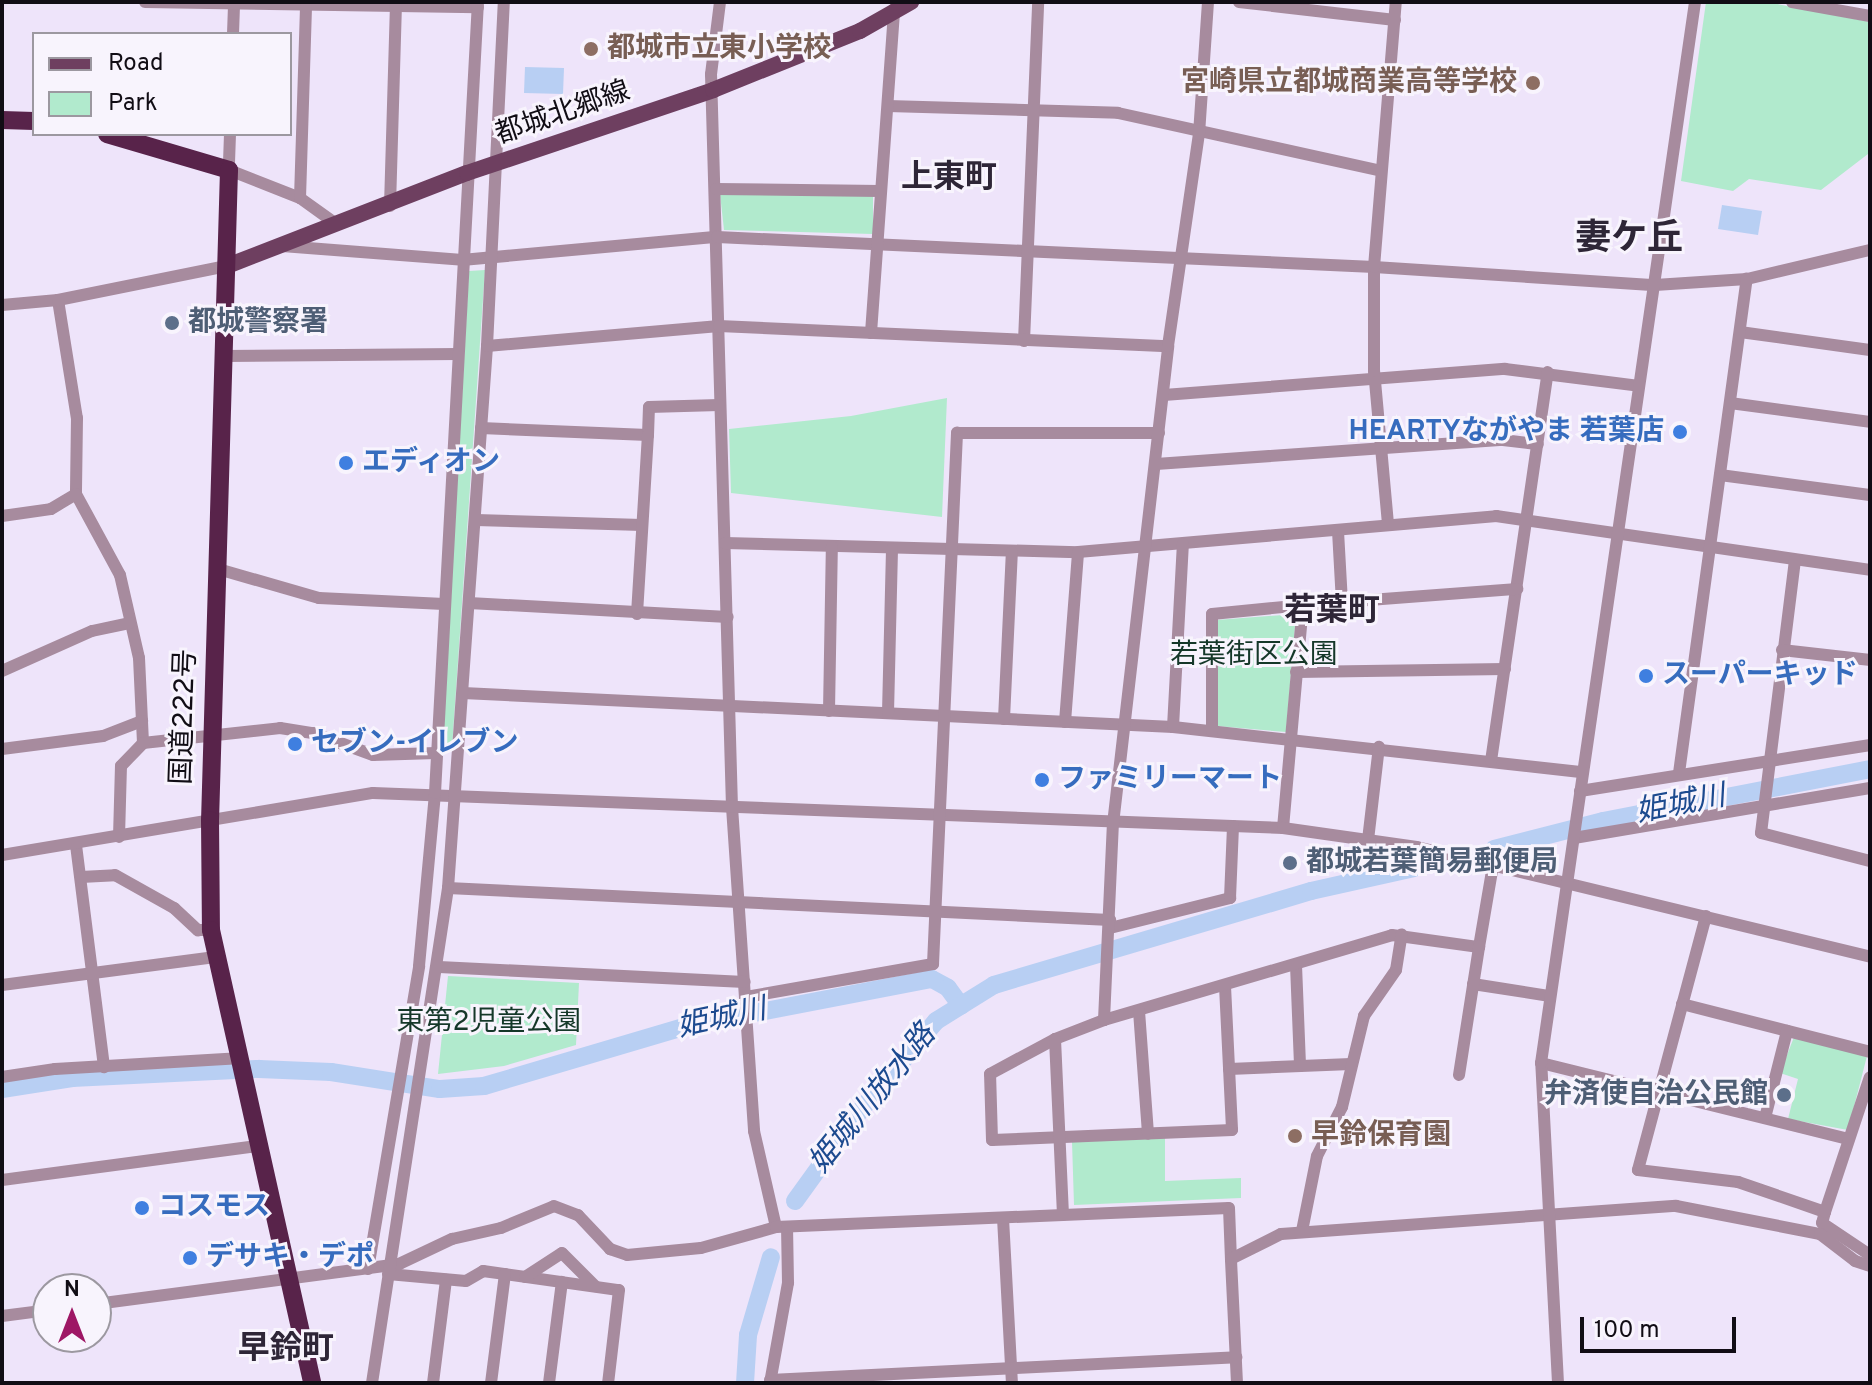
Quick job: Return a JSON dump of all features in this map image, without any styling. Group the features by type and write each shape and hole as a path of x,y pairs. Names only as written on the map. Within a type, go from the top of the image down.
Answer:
{"highway":[{"path":"2,120 32,121"},
{"path":"114,136 229,170"},
{"name":"国道222号","path":"229,170 210,820 211,930 312,1383"}],"main road":[{"name":"都城北郷線","path":"227,266 390,206 467,173 713,90 911,2"}],"street":[{"path":"145,2 306,7 478,5 435,793 419,966 368,1269"},
{"path":"372,1383 439,967 448,888 487,346 504,2"},
{"path":"720,2 713,90 732,807 757,1156 781,1228 788,1283 770,1382 1012,1366 1236,1357"},
{"path":"1024,341 1038,2"},
{"path":"1104,1020 1113,824 1168,346 1199,134 1208,2"},
{"path":"1239,2 1395,20"},
{"path":"1388,524 1375,378 1374,267 1396,2"},
{"path":"1558,1383 1546,1214 1541,1063 1695,2"},
{"path":"1792,2 1870,16"},
{"path":"233,32 234,4"},
{"path":"390,206 396,4"},
{"path":"300,198 306,7"},
{"path":"871,333 894,9"},
{"path":"888,106 1034,114 1118,113 1199,134 1381,171"},
{"path":"230,136 229,170 300,198 336,224"},
{"path":"716,189 880,191"},
{"path":"282,246 462,260 717,237 1374,267 1655,285 1747,279 1870,250"},
{"path":"2,305 58,300 227,266"},
{"path":"1679,773 1747,279"},
{"path":"58,300 77,418 76,494 113,557 139,658 143,743"},
{"path":"487,346 719,326 1168,346"},
{"path":"1740,332 1870,350"},
{"path":"225,356 458,354"},
{"path":"1164,395 1505,369 1548,372 1639,386"},
{"path":"1491,761 1548,372"},
{"path":"1730,403 1870,422"},
{"path":"637,614 649,407 719,405"},
{"path":"481,428 648,435"},
{"path":"746,1002 933,964 957,433 1159,433"},
{"path":"1156,464 1503,440 1538,444"},
{"path":"1720,475 1870,495"},
{"path":"2,516 51,509 76,494"},
{"path":"725,543 1078,552 1338,531 1464,516 1526,520 1870,570"},
{"path":"476,520 642,525"},
{"path":"1338,531 1342,602"},
{"path":"1173,727 1183,544"},
{"path":"829,711 832,547"},
{"path":"888,713 892,549"},
{"path":"1004,719 1012,552"},
{"path":"1065,722 1078,552"},
{"path":"1795,560 1761,804 1761,833 1870,861"},
{"path":"218,569 319,598 444,604"},
{"path":"1212,731 1212,614 1517,589"},
{"path":"469,603 728,617"},
{"path":"1283,828 1303,605"},
{"path":"2,671 92,631 129,623"},
{"path":"1782,650 1870,660"},
{"path":"1296,672 1505,669"},
{"path":"463,693 1173,727 1379,747 1583,772"},
{"path":"2,749 103,736 142,721"},
{"path":"119,837 121,766 143,743 212,738 280,728 313,733 373,755 436,753"},
{"path":"1579,793 1679,773 1870,745"},
{"path":"1368,840 1379,747"},
{"path":"1574,834 1870,788"},
{"path":"2,855 76,845 346,796 435,793 940,817 1283,828 1368,840 1567,881 1870,957"},
{"path":"448,888 934,912 1110,924 1230,898 1233,826"},
{"path":"76,845 104,1067"},
{"path":"1459,1075 1493,865"},
{"path":"81,877 115,875 174,908 198,930 211,930"},
{"path":"1706,916 1638,1170 1738,1182 1825,1212"},
{"path":"1225,986 1232,1130 992,1140 990,1074 1055,1039 1104,1020 1402,934 1479,947"},
{"path":"1302,1231 1317,1156 1342,1107 1364,1016 1396,970 1402,934"},
{"path":"2,985 215,957"},
{"path":"1296,965 1300,1066"},
{"path":"439,967 745,982"},
{"path":"1473,984 1550,996"},
{"path":"1682,1004 1870,1052"},
{"path":"1139,1011 1148,1134"},
{"path":"1765,1118 1787,1031"},
{"path":"1055,1039 1063,1215"},
{"path":"2,1077 238,1058"},
{"path":"1541,1063 1849,1139"},
{"path":"1229,1069 1351,1064"},
{"path":"1870,1077 1822,1223 1870,1255"},
{"path":"2,1180 258,1146"},
{"path":"388,1269 554,1206 578,1215 610,1249 627,1255 701,1248 781,1228 1229,1208 1237,1383"},
{"path":"1231,1259 1281,1234 1302,1231 1691,1207 1820,1234 1855,1261 1870,1266"},
{"path":"1003,1218 1012,1383"},
{"path":"525,1277 562,1253 595,1286"},
{"path":"112,1302 368,1269 388,1269 466,1281 483,1271 595,1286 619,1290 608,1383"},
{"path":"491,1383 505,1274"},
{"path":"433,1383 446,1280"},
{"path":"549,1383 562,1282"},
{"path":"2,1316 32,1312"}],"green space":[{"path":"1706,2 1767,2 1870,22 1868,154 1821,190 1749,179 1733,191 1681,181"},
{"path":"720,194 873,196 873,234 724,230"},
{"path":"485,270 452,748 442,747 469,271"},
{"path":"947,398 942,517 731,493 729,429 851,416"},
{"name":"若葉街区公園","path":"1296,614 1286,732 1216,726 1216,620"},
{"name":"東第2児童公園","path":"448,976 579,983 576,1045 504,1066 438,1074"},
{"path":"1794,1037 1867,1056 1848,1130 1788,1119 1798,1079 1780,1073"},
{"path":"1165,1138 1165,1181 1241,1178 1241,1198 1074,1205 1072,1142"}],"water":[{"path":"525,67 564,68 563,94 524,93"},
{"path":"1722,205 1762,211 1758,235 1718,229"}],"waterway":[{"name":"姫城川","path":"1494,849 1603,821 1870,769"},
{"name":"姫城川","path":"795,1201 860,1111 936,1021 994,985 1311,891 1414,868"},
{"name":"姫城川","path":"2,1089 72,1078 259,1069 331,1072 440,1089 484,1086 687,1026 932,979 948,988 961,1006"},
{"name":"姫城川放水路","path":"745,1383 748,1335 771,1257"}],"place":[{"name":"都城市立東小学校","path":"591,49"},
{"name":"宮崎県立都城商業高等学校","path":"1533,83"},
{"name":"都城警察署","path":"172,323"},
{"name":"HEARTYながやま 若葉店","path":"1680,432"},
{"name":"エディオン","path":"346,463"},
{"name":"スーパーキッド","path":"1646,676"},
{"name":"セブン-イレブン","path":"295,744"},
{"name":"ファミリーマート","path":"1042,780"},
{"name":"都城若葉簡易郵便局","path":"1290,863"},
{"name":"弁済使自治公民館","path":"1784,1095"},
{"name":"早鈴保育園","path":"1295,1136"},
{"name":"コスモス","path":"142,1208"},
{"name":"デサキ・デポ","path":"190,1258"}],"district":[{"name":"上東町","path":"949,179"},
{"name":"妻ケ丘","path":"1629,241"},
{"name":"若葉町","path":"1332,612"},
{"name":"早鈴町","path":"286,1350"}]}
